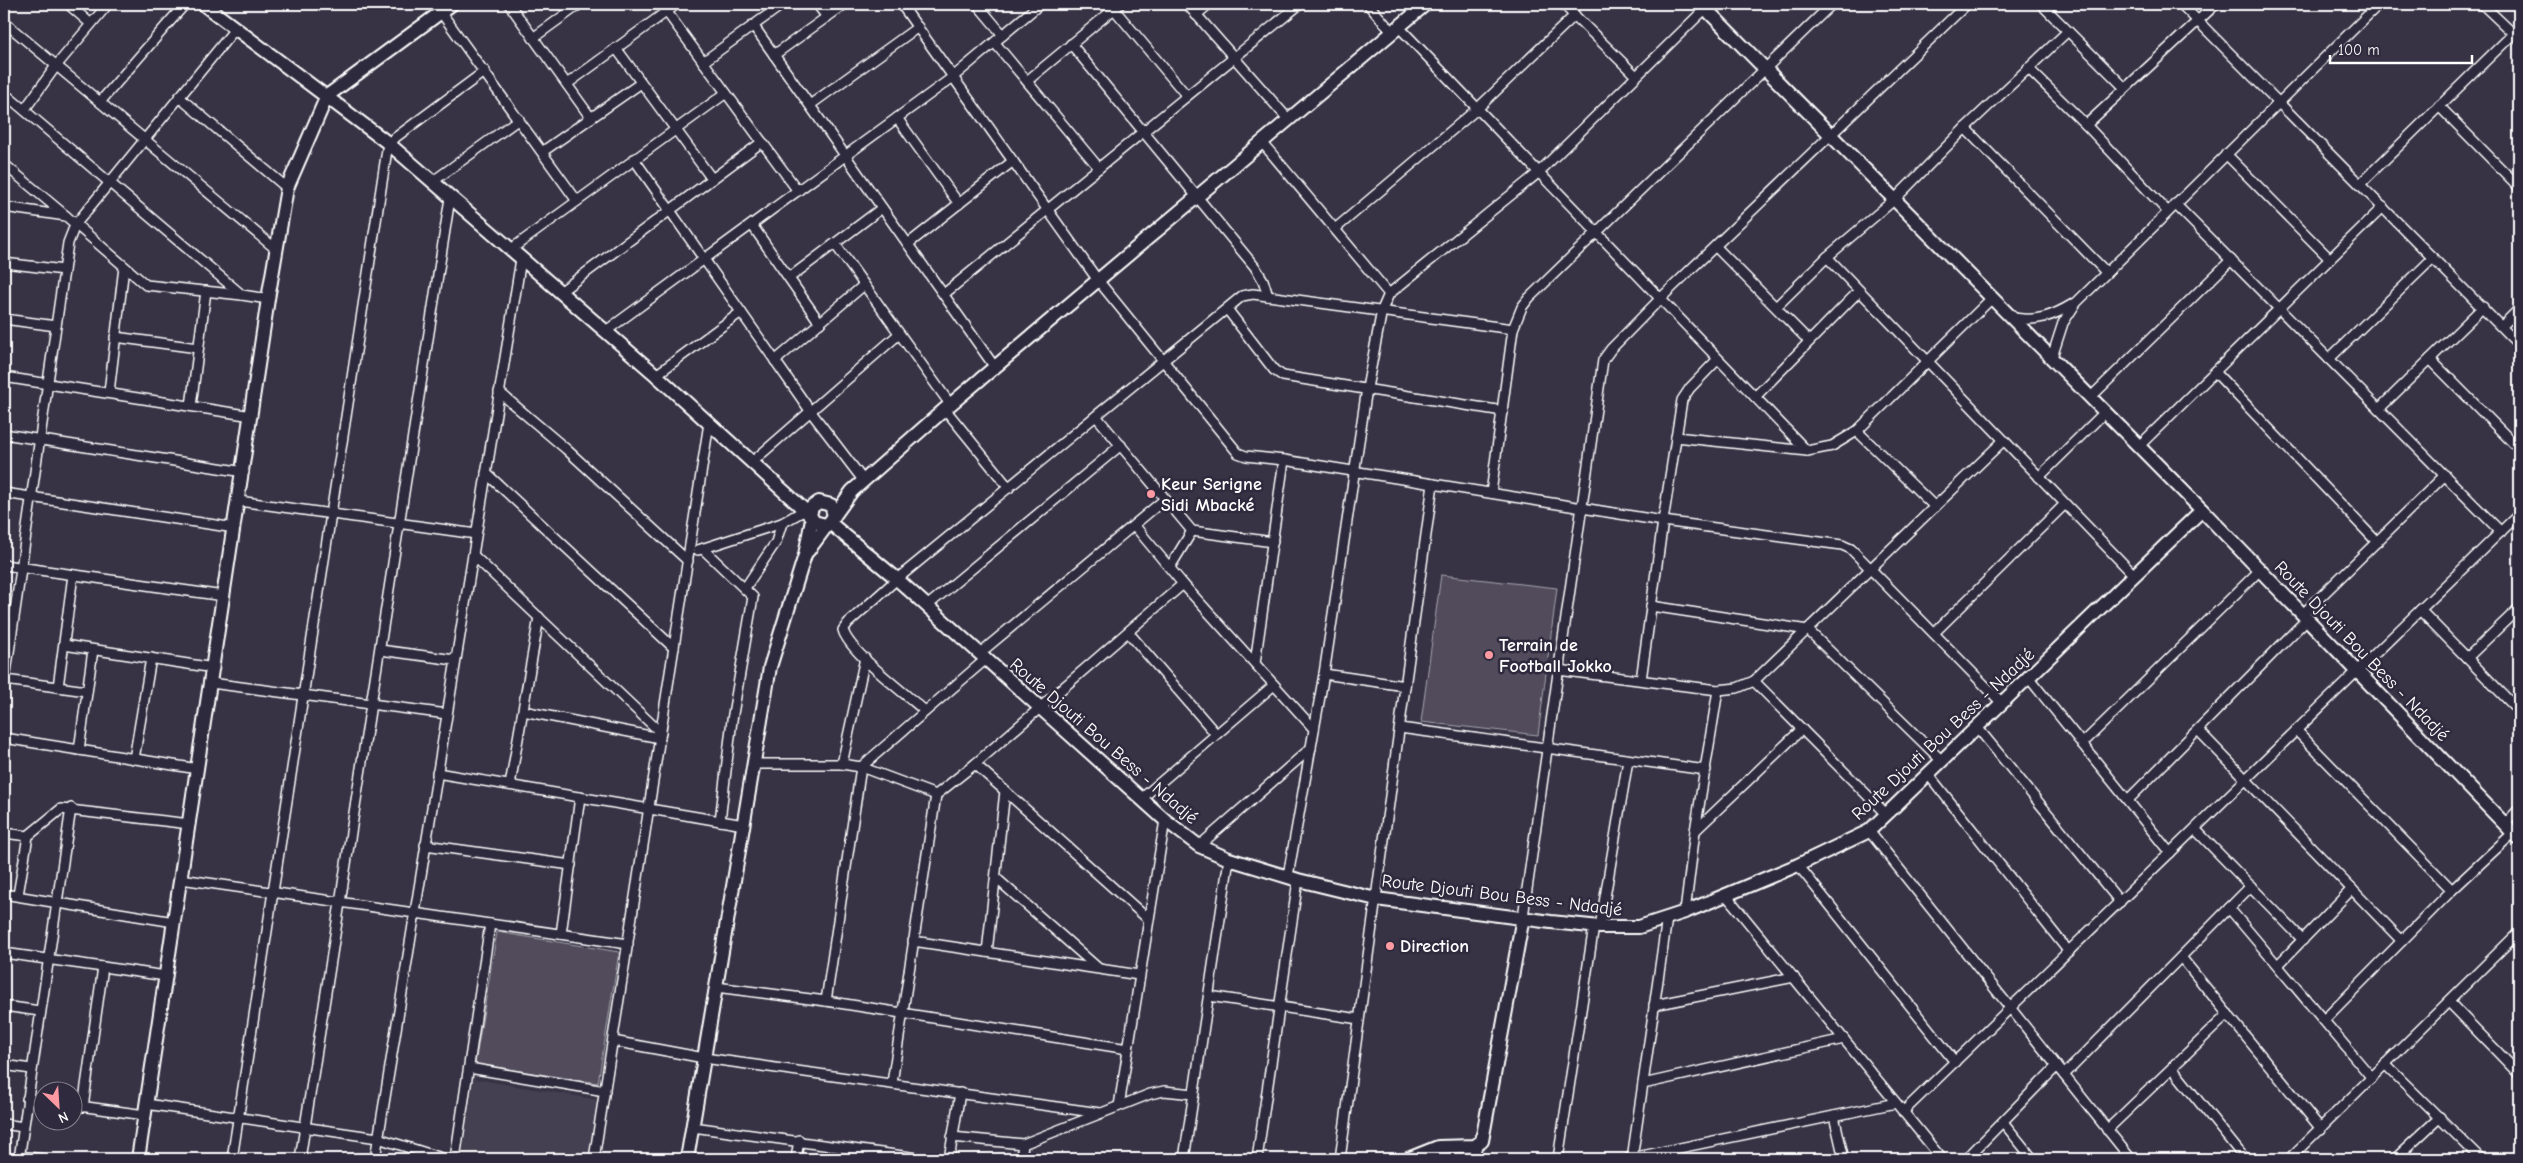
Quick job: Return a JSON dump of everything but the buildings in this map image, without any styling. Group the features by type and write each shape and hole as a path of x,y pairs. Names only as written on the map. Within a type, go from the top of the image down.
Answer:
{"main road":[{"path":"203,4 388,143 520,259 606,331 783,490 814,510 833,508 830,521"},
{"path":"138,1159 244,472 268,299 287,188 327,96 438,8 452,4"},
{"path":"805,555 852,491 863,480 994,366 1426,4"},
{"path":"1705,5 2202,510"},
{"path":"814,510 852,491"},
{"path":"814,510 818,525 830,521"},
{"path":"687,1159 770,667 805,555 814,510"},
{"name":"Route Djouti Bou Bess - Ndadjé","path":"830,521 898,579 1141,799 1199,846 1229,859 1293,878 1376,898 1597,926 1639,927 1685,912 1726,895 1869,831 2202,510 2512,832"},
{"path":"1408,1159 1438,1147 1476,1153 1482,1142 1523,917"}],"street":[{"path":"68,4 91,24"},
{"path":"25,109 56,66 108,4"},
{"path":"100,102 185,4"},
{"path":"509,4 591,118"},
{"path":"533,38 580,4"},
{"path":"567,84 616,48 664,8 677,4"},
{"path":"703,62 783,4"},
{"path":"817,4 827,17"},
{"path":"774,55 845,4"},
{"path":"901,4 1097,279 1238,453 1246,456 1284,460 1662,521 1842,545 1851,549 2002,703"},
{"path":"977,4 1003,35"},
{"path":"606,331 953,77 1040,4"},
{"path":"1187,4 1288,119"},
{"path":"1196,14 1209,4"},
{"path":"944,294 1300,4"},
{"path":"1368,4 1477,109 1807,451"},
{"path":"1563,4 1636,76"},
{"path":"1491,493 1513,329 1522,307 1529,298 1832,4"},
{"path":"1523,917 1603,360 1611,349 1661,298 1967,4"},
{"path":"2041,4 2125,88"},
{"path":"2182,4 2519,345"},
{"path":"2086,125 2216,4"},
{"path":"2052,357 2063,323 2076,303 2379,4"},
{"path":"2360,184 2517,34 2482,4"},
{"path":"1257,1159 1279,1007 1293,878 1311,748 1367,388 1382,310 1389,294 1538,173 1705,5"},
{"path":"1027,81 1117,6 1187,96"},
{"path":"438,8 577,201"},
{"path":"664,8 798,191"},
{"path":"1335,229 1477,109 1575,15"},
{"path":"4,22 277,250"},
{"path":"753,26 994,366"},
{"path":"810,105 918,27"},
{"path":"87,692 58,687 4,683 8,636 22,568 68,243 75,224 235,29"},
{"path":"1776,307 1827,258 1895,199 1965,128 2068,31"},
{"path":"995,43 1099,168"},
{"path":"1071,44 1260,274 1268,296"},
{"path":"616,48 712,179"},
{"path":"2028,68 2086,125 2168,212"},
{"path":"232,1159 388,143 485,71"},
{"path":"542,152 642,83"},
{"path":"4,93 242,295"},
{"path":"510,250 726,93"},
{"path":"179,97 287,188"},
{"path":"2440,106 2519,187"},
{"path":"897,118 959,204"},
{"path":"432,182 519,119"},
{"path":"1965,128 2106,272"},
{"path":"560,292 762,142"},
{"path":"1261,142 1389,294"},
{"path":"2226,154 2330,259"},
{"path":"634,159 811,412 863,480"},
{"path":"908,244 1013,161"},
{"path":"4,164 146,285 268,299"},
{"path":"300,1159 450,198"},
{"path":"2175,204 2501,532"},
{"path":"4,207 66,216"},
{"path":"2139,446 2383,207"},
{"path":"789,278 882,208"},
{"path":"752,225 820,322"},
{"path":"835,244 900,334 947,407 1009,488"},
{"path":"1716,247 1809,341"},
{"path":"1827,258 2134,575"},
{"path":"2330,359 2433,258"},
{"path":"375,1159 520,259"},
{"path":"2091,397 2231,260"},
{"path":"4,263 64,270"},
{"path":"109,392 124,267"},
{"path":"775,361 864,285"},
{"path":"191,406 206,291"},
{"path":"1755,397 1859,291"},
{"path":"925,711 865,658 844,636 843,630 898,579 1163,361 1248,294 1382,310 1513,329"},
{"path":"1676,437 1807,451 1832,446 1858,431 1992,298"},
{"path":"2013,318 2039,320 2052,316 2076,303"},
{"path":"2379,409 2483,307"},
{"path":"1227,309 1274,370 1283,376 1503,411"},
{"path":"2502,326 2519,310"},
{"path":"656,375 741,312"},
{"path":"4,319 56,326"},
{"path":"751,463 900,334"},
{"path":"115,337 198,348"},
{"path":"1641,680 1662,521 1685,394 1718,359"},
{"path":"2430,359 2519,450"},
{"path":"2215,372 2377,542"},
{"path":"4,377 252,416"},
{"path":"499,392 688,557"},
{"path":"2039,477 2106,412"},
{"path":"1096,416 1192,530 1272,542"},
{"path":"595,1159 709,423"},
{"path":"1858,431 1935,507"},
{"path":"4,434 244,472"},
{"path":"1558,670 1718,690 1737,688 1754,681 2003,441"},
{"path":"927,606 1121,445"},
{"path":"1255,663 1284,460"},
{"path":"486,473 674,648"},
{"path":"2128,800 2198,730 2377,542 2445,476"},
{"path":"1340,1159 1433,484"},
{"path":"4,493 235,528"},
{"path":"826,1001 861,767 925,711 982,656 1166,499"},
{"path":"239,500 476,534"},
{"path":"1934,633 2065,504"},
{"path":"688,557 703,548 782,523 814,510"},
{"path":"1903,1112 2519,514"},
{"path":"745,588 776,542 782,523"},
{"path":"1134,525 1183,584 1314,729"},
{"path":"1170,567 1192,530"},
{"path":"703,548 753,597 732,720 720,821"},
{"path":"472,555 661,735"},
{"path":"4,565 224,596"},
{"path":"2082,744 2260,570"},
{"path":"58,687 73,575"},
{"path":"892,1083 936,795 975,764 1183,584"},
{"path":"1651,606 1808,630 1942,761"},
{"path":"2468,658 2519,608"},
{"path":"2420,610 2519,710"},
{"path":"510,785 539,617"},
{"path":"1128,632 1216,734"},
{"path":"64,645 214,668"},
{"path":"79,750 93,650"},
{"path":"380,650 456,660"},
{"path":"134,759 151,658"},
{"path":"842,764 865,658"},
{"path":"1324,674 1405,686"},
{"path":"2029,678 2170,853"},
{"path":"1754,681 1886,814"},
{"path":"211,683 303,697 447,714"},
{"path":"1141,799 1274,685"},
{"path":"1685,912 1695,831 1718,690"},
{"path":"523,711 661,735"},
{"path":"1977,727 2120,902"},
{"path":"1400,728 1706,770"},
{"path":"1695,831 1802,729"},
{"path":"2198,730 2402,940"},
{"path":"2296,730 2452,890"},
{"path":"4,738 198,769"},
{"path":"1199,846 1311,748"},
{"path":"1558,1159 1597,926 1628,760"},
{"path":"754,764 842,764 861,767 936,795"},
{"path":"975,764 1148,919"},
{"path":"437,773 744,825"},
{"path":"1928,774 2068,952"},
{"path":"987,952 1005,791"},
{"path":"561,934 580,797"},
{"path":"18,895 28,836 54,812 71,808 190,824"},
{"path":"43,1159 19,1158 71,808"},
{"path":"2324,1020 2512,832 2519,809"},
{"path":"1119,1106 1165,820"},
{"path":"2195,828 2303,940"},
{"path":"1869,831 2131,1159"},
{"path":"4,833 28,836"},
{"path":"425,845 570,865"},
{"path":"1182,1158 1194,1094 1229,859"},
{"path":"1798,864 1955,1062"},
{"path":"996,878 1098,968"},
{"path":"181,879 628,944"},
{"path":"2064,1076 2251,886"},
{"path":"2278,965 2352,889"},
{"path":"4,894 174,922"},
{"path":"1726,895 1942,1159"},
{"path":"2230,908 2372,1078"},
{"path":"1666,918 1643,1084 1630,1159 1896,1103"},
{"path":"455,1159 490,924"},
{"path":"2289,1159 2518,937"},
{"path":"914,942 1139,975"},
{"path":"4,953 166,976"},
{"path":"2181,957 2321,1129"},
{"path":"103,967 83,1107 238,1118 378,1138 445,1159"},
{"path":"1654,1005 1794,978"},
{"path":"716,987 826,1001 1128,1048"},
{"path":"1209,996 1359,1019"},
{"path":"2449,1002 2519,1074"},
{"path":"4,1006 40,1011"},
{"path":"2108,1130 2228,1014"},
{"path":"1643,1084 1844,1039"},
{"path":"613,1041 704,1058 892,1083 1100,1114"},
{"path":"2385,1064 2481,1159"},
{"path":"4,1065 31,1069"},
{"path":"1966,1159 2057,1066"},
{"path":"469,1068 605,1091"},
{"path":"2172,1068 2246,1159"},
{"path":"952,1137 1024,1144 1157,1092 1194,1094"},
{"path":"949,1159 960,1094"},
{"path":"27,1100 32,1101"},
{"path":"1834,1116 1844,1159"},
{"path":"2395,1159 2440,1117"},
{"path":"2004,1122 2033,1159"},
{"path":"4,1124 23,1127"},
{"path":"693,1126 799,1140 878,1156 925,1159"},
{"path":"796,1159 799,1140"},
{"path":"1021,1159 1024,1144"}],"shaded area":[{"name":"Terrain de Football Jokko","path":"1441,575 1557,588 1538,735 1421,722"},
{"path":"497,932 619,952 598,1083 475,1064"},
{"path":"474,1079 600,1100 590,1159 461,1159"}],"place":[{"name":"Keur Serigne Sidi Mbacké","path":"1151,494"},
{"name":"Terrain de Football Jokko","path":"1489,655"},
{"name":"Direction","path":"1390,946"}]}
